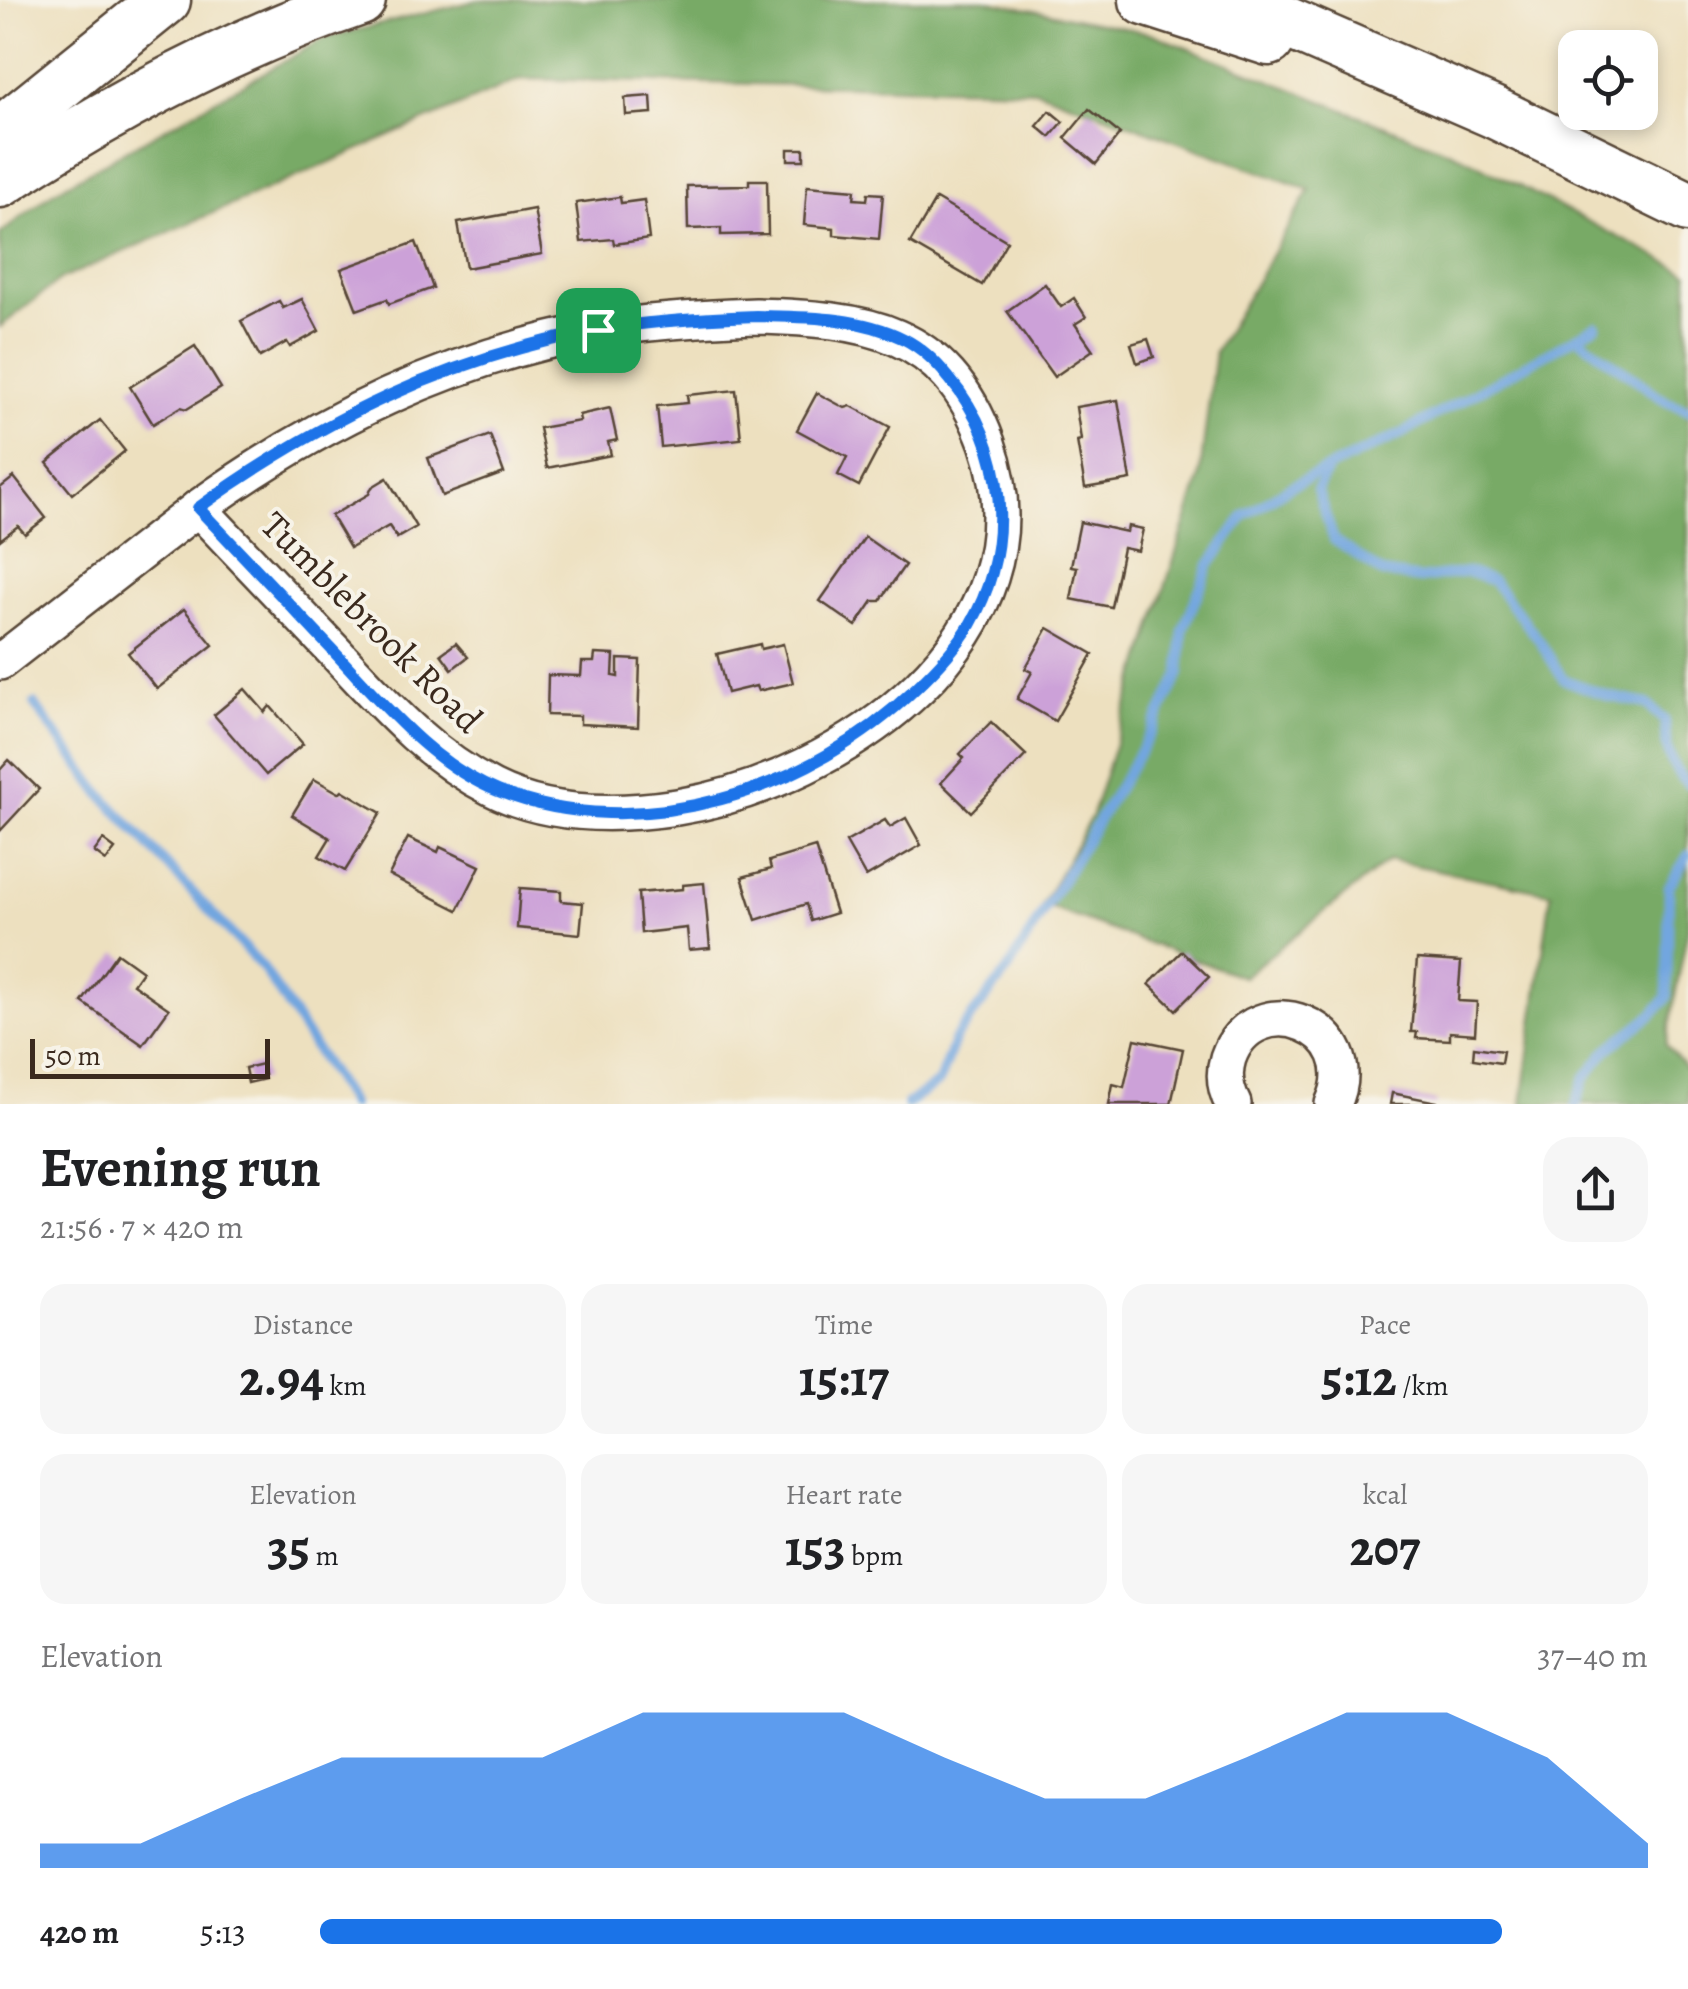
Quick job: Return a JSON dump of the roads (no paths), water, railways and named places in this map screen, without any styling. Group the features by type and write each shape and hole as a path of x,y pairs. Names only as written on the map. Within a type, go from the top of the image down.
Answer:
{"highway":[{"path":"0,132 165,0"},
{"path":"0,182 182,74 262,36 360,0"},
{"path":"1146,0 1284,44 1376,60"},
{"path":"1234,0 1376,60 1688,206"}],"street":[{"name":"Tumblebrook Road","path":"0,662 198,508 260,463 319,428 450,370 598,330 678,320 823,318 872,327 906,340 935,361 962,392 981,427 994,464 1000,504 998,545 988,588 969,627 936,669 854,740 814,763 744,792 654,810 597,812 543,806 496,790 449,764 406,728 198,508"},
{"path":"1233,1104 1225,1078 1232,1048 1254,1026 1284,1018 1313,1027 1334,1050 1340,1079 1334,1104"}],"waterway":[{"path":"907,1104 939,1082 955,1038 1008,970 1151,733 1180,673 1183,630 1209,566 1244,516 1291,486 1403,433 1596,326"},
{"path":"1577,337 1667,402 1688,410"},
{"path":"1327,470 1317,490 1334,540 1382,573 1420,579 1467,572 1493,581 1539,640 1563,679 1607,696 1647,704 1665,721 1669,756 1688,784"},
{"path":"34,704 100,793 263,968 351,1104"},
{"path":"1576,1104 1585,1078 1607,1050 1653,1014 1667,997 1669,886 1688,855"}]}
